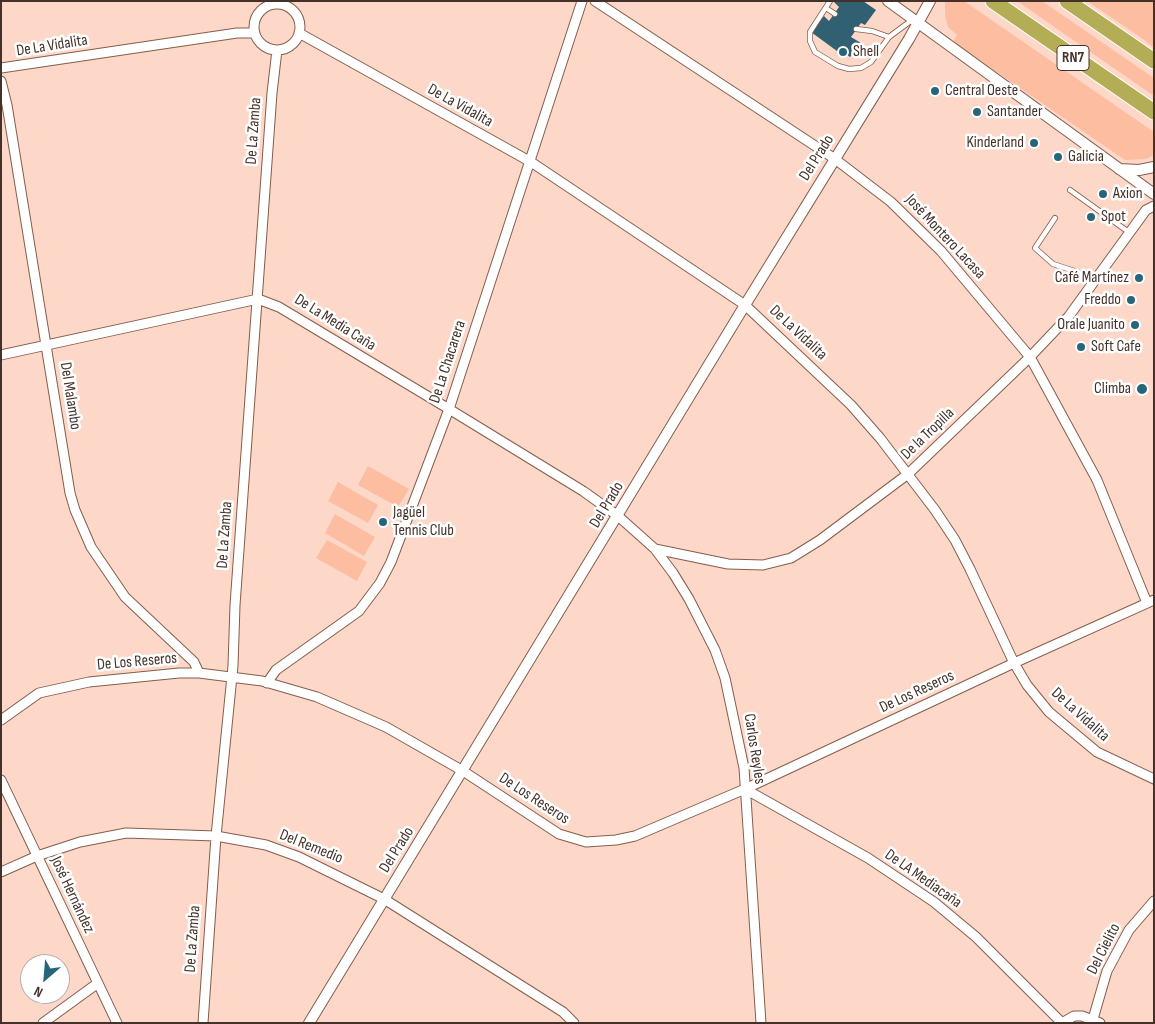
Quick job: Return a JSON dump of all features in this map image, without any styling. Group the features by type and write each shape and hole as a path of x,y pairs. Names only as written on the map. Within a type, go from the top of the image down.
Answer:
{"highway":[{"name":"RN7","path":"993,1 1154,112"},
{"name":"RN7","path":"1067,1 1154,61"}],"street":[{"name":"De La Chacarera","path":"268,682 276,670 359,611 380,583 408,522 449,409 582,1"},
{"name":"José Montero Lacasa","path":"595,1 834,159 892,202 915,224 1012,333 1030,357 1097,480 1151,602"},
{"path":"888,1 1154,194"},
{"name":"Del Prado","path":"309,1023 618,516 915,22 930,1"},
{"path":"284,3 297,16 299,33 293,44 277,50 266,47 255,33 255,21 261,11 272,5 284,3"},
{"name":"De La Vidalita","path":"1,68 237,33 255,33"},
{"name":"De La Vidalita","path":"299,33 531,162 745,305 851,406 908,474 955,540 1014,663 1027,685 1043,705 1072,733 1097,752 1154,779"},
{"name":"De La Zamba","path":"203,1023 216,836 232,677 234,605 272,93 277,50"},
{"name":"Del Malambo","path":"1,81 8,105 70,493 82,530 91,547 125,597 194,662 199,673"},
{"path":"1118,169 1139,170 1154,166"},
{"name":"De la Tropilla","path":"655,549 728,564 763,565 791,558 820,540 908,474 1030,357 1068,316 1098,279 1146,210 1154,206"},
{"path":"1,356 258,299"},
{"name":"De La Media Caña","path":"258,299 279,307 449,409 583,491 618,516"},
{"name":"Carlos Reyles","path":"618,516 655,549 689,599 715,650 733,710 745,789 761,1023"},
{"name":"De Los Reseros","path":"1,720 29,698 50,689 89,682 199,673 268,682 317,697 386,727 463,770 559,834 586,842 616,840 635,836 745,789 1014,663 1151,602"},
{"name":"José Hernández","path":"1,780 117,1023"},
{"name":"De LA Mediacaña","path":"745,789 868,858 934,902 976,937 1062,1023"},
{"name":"Del Remedio","path":"1,872 37,856 80,842 126,833 216,836 266,845 299,856 384,899 562,1012 574,1023"},
{"name":"Del Cielito","path":"1096,1021 1107,970 1129,930 1154,901"},
{"path":"43,1023 98,984"},
{"path":"1062,1023 1074,1016 1096,1021"}],"lane":[{"path":"830,1 810,32 810,41 815,52 838,66 849,69 861,68 871,62 889,37 915,22"},
{"path":"826,8 835,14"},
{"path":"856,29 872,31 889,37"},
{"path":"1070,190 1130,233"},
{"path":"1055,218 1035,248 1053,264 1098,279"}],"shaded area":[{"path":"945,1 964,1 1154,132 1154,155 1146,159 1125,160 953,42 957,35 948,27 945,16"},
{"path":"1017,1 1042,1 1154,78 1154,96"},
{"path":"1087,1 1154,1 1154,48 1143,39"},
{"path":"368,466 409,489 398,507 358,485"},
{"path":"338,482 378,505 368,523 328,501"},
{"path":"335,514 375,537 364,556 325,533"},
{"path":"327,540 367,562 357,581 316,558"}],"building":[{"path":"833,1 863,1 876,10 865,25 861,23 851,37 861,43 850,57 843,52 841,54 811,32 824,16 829,21 839,7"}],"place":[{"name":"Shell","path":"843,52"},
{"name":"Central Oeste","path":"935,91"},
{"name":"Santander","path":"977,112"},
{"name":"Kinderland","path":"1034,143"},
{"name":"Galicia","path":"1058,157"},
{"name":"Axion","path":"1103,194"},
{"name":"Spot","path":"1091,217"},
{"name":"Café Martínez","path":"1139,278"},
{"name":"Freddo","path":"1131,300"},
{"name":"Orale Juanito","path":"1135,325"},
{"name":"Soft Cafe","path":"1081,347"},
{"name":"Climba","path":"1142,389"},
{"name":"Jagüel Tennis Club","path":"383,522"}]}
